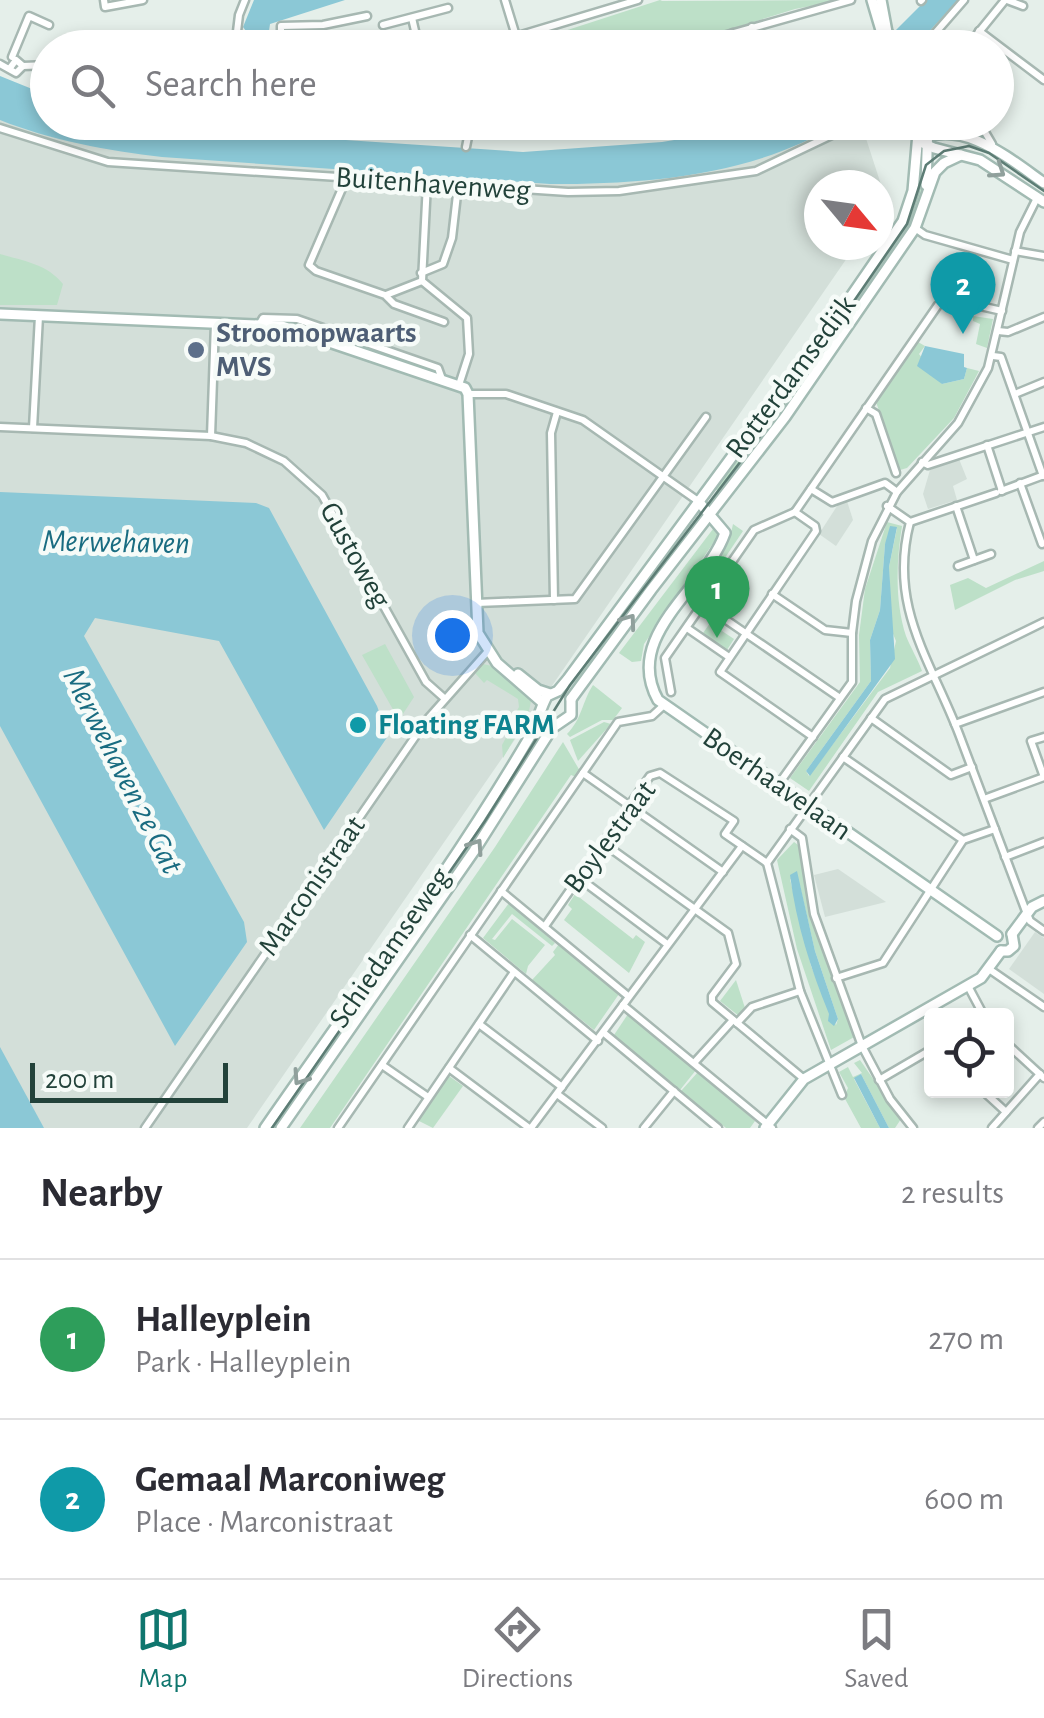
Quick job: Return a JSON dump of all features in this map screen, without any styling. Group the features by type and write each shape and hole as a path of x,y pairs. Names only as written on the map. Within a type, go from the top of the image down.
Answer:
{"main road":[{"path":"872,0 881,30"},
{"path":"881,0 888,30"},
{"path":"970,140 983,143 1044,183"},
{"path":"924,141 986,162 1041,200"},
{"path":"924,141 927,193"},
{"name":"Rotterdamsedijk","path":"554,692 734,454 757,433 903,221 911,205 914,162 924,141"},
{"path":"927,193 939,168 961,156"},
{"path":"914,162 926,162"},
{"name":"Rotterdamsedijk","path":"571,700 786,417 915,228 927,193"},
{"path":"0,314 296,329 460,386 468,394 478,633 488,651 496,663 543,707 548,718 558,722 571,715 571,700 538,690 488,651"},
{"path":"664,706 654,693 648,654 652,642 724,538 722,526 698,502"},
{"path":"543,707 554,692"},
{"name":"Boerhaavelaan","path":"664,706 997,936"},
{"name":"Schiedamseweg","path":"265,1128 463,845 543,707"},
{"name":"Schiedamseweg","path":"282,1128 558,722"},
{"path":"1012,934 1004,932 997,936 996,945 1001,950 1008,951 1014,946 1012,934 1027,914 1044,901"},
{"path":"769,1127 804,1080 968,986 989,969 1001,950"}],"street":[{"path":"104,0 105,6 143,0"},
{"path":"237,30 245,0"},
{"path":"505,0 514,30"},
{"path":"744,30 851,0"},
{"path":"938,30 964,0"},
{"path":"981,30 1006,0 1023,6"},
{"path":"536,30 633,1"},
{"path":"383,25 448,8"},
{"path":"12,62 30,16 49,24"},
{"path":"281,30 281,26 323,25 367,16"},
{"path":"412,18 414,30"},
{"path":"0,52 12,62"},
{"path":"1014,60 1044,80"},
{"path":"0,64 20,61 23,66 30,65"},
{"name":"Buitenhavenweg","path":"0,128 30,137"},
{"name":"Buitenhavenweg","path":"38,140 108,162 568,192 672,185 756,171 821,140"},
{"path":"466,146 467,140"},
{"path":"990,140 992,144"},
{"path":"347,178 309,264 316,271 385,295 394,304 444,322"},
{"path":"421,277 428,183"},
{"path":"385,295 443,264 452,238 458,186"},
{"path":"778,785 852,682 852,633 863,570 887,506 958,424 994,356 1023,222 1041,200"},
{"path":"915,228 924,235 1014,255 1044,256"},
{"path":"421,277 467,318 469,354 460,386"},
{"path":"671,692 666,658 686,628 756,528 795,512 941,302 949,299 1002,311"},
{"path":"33,428 39,316"},
{"path":"998,331 1008,332 1044,317"},
{"path":"212,436 215,323"},
{"path":"910,522 1043,476 1001,358 994,356"},
{"path":"1015,394 1044,382"},
{"path":"468,394 506,394 583,420 698,502"},
{"path":"866,408 876,414 896,473"},
{"path":"554,600 551,433 557,412"},
{"path":"475,603 576,600 706,416"},
{"name":"Gustoweg","path":"0,427 212,436 264,450 311,482 322,495 426,682 444,698"},
{"path":"922,462 928,465 1044,427"},
{"path":"988,444 999,492"},
{"path":"811,489 832,502 886,483 896,492"},
{"path":"1020,483 1042,544"},
{"path":"887,506 910,522"},
{"path":"956,506 974,560"},
{"path":"795,512 815,526 816,531 721,674 813,738"},
{"path":"910,522 904,549 907,610 918,645 956,724 1030,921 1044,931"},
{"path":"958,566 991,554"},
{"path":"772,594 826,630 852,633"},
{"path":"703,604 840,698"},
{"path":"767,863 885,699 1044,622"},
{"path":"686,628 729,657"},
{"name":"Marconistraat","path":"144,1128 444,698 488,651"},
{"path":"956,724 1044,692"},
{"path":"338,1128 618,722 652,716 664,706"},
{"path":"870,718 951,775 972,767"},
{"path":"984,799 1044,777 1032,741 1044,737"},
{"path":"843,758 963,840"},
{"path":"582,773 722,872"},
{"name":"Boylestraat","path":"544,926 650,776 660,773 734,821 725,834 742,846"},
{"path":"790,828 802,838 814,914 862,1046 879,1080 913,1128"},
{"path":"836,978 883,963 963,840 995,829"},
{"path":"604,842 728,933 736,964 711,999 804,1080"},
{"path":"1005,856 1044,842"},
{"path":"449,1068 530,1128 742,846 767,863 800,991 842,1095"},
{"path":"579,878 668,944"},
{"path":"501,891 628,996"},
{"path":"470,935 598,1042"},
{"path":"989,969 1044,1007"},
{"path":"412,1126 514,972"},
{"path":"968,986 980,1008"},
{"path":"694,1063 752,1007 800,991"},
{"path":"623,1006 769,1127"},
{"path":"480,1024 602,1128"},
{"path":"604,1033 718,1128"},
{"path":"992,1128 1042,1076 1014,1050"},
{"path":"879,1080 924,1054"},
{"path":"382,1065 428,1097"},
{"path":"644,1128 674,1091"},
{"path":"991,1098 1006,1112"},
{"path":"1038,1128 1044,1122"}],"shaded area":[{"path":"0,101 30,114 30,140 238,140 524,167 704,140 867,140 876,170 804,170 804,260 846,260 247,1128 0,1128"},
{"path":"959,459 967,479 953,486 957,500 928,509 923,494 930,470"},
{"path":"847,501 853,520 836,546 819,534 839,503"},
{"path":"838,869 886,902 825,917 814,875"},
{"path":"1035,932 1044,938 1044,994 1009,969"}],"green space":[{"path":"660,0 843,0 795,9 728,30 568,30"},
{"path":"925,166 914,217 894,253 894,238 908,217"},
{"path":"0,254 34,264 57,277 63,284 57,305 0,305"},
{"path":"879,260 889,260 869,291 861,286"},
{"path":"859,289 866,294 744,468 740,466 719,492 715,489 765,427"},
{"path":"973,316 993,319 987,348 976,344 980,324 973,321"},
{"path":"918,342 925,346 919,354 942,384 964,379 967,368 979,371 954,418 907,468 900,470 876,402"},
{"path":"695,520 700,524 579,685 571,680 671,546"},
{"path":"887,522 902,526 898,596 906,636 922,671 878,692 809,791 790,778 860,682 859,635 865,589","holes":["897,528 889,567 891,629 896,641 890,668 809,776 806,771 871,681 870,640 880,610 885,544"]},
{"path":"733,524 743,531 698,598 693,594 729,542"},
{"path":"713,529 718,535 716,539 644,644 641,661 632,662 619,653"},
{"path":"1044,561 1044,571 1015,580 955,610 950,585 968,578 986,588"},
{"path":"710,623 734,639 725,653 701,636"},
{"path":"385,644 414,697 399,720 362,655"},
{"path":"483,664 492,666 531,701 528,716 503,758 502,745 519,707 518,699 487,680 484,683 475,673"},
{"path":"593,685 622,708 613,720 602,720 570,737 567,734"},
{"path":"604,722 611,724 578,761 570,740"},
{"path":"563,742 580,771 576,777 571,775 330,1128 300,1128 495,847"},
{"path":"794,842 801,847 834,982 856,1036 831,1050 797,949 777,860","holes":["790,879 800,886 815,951 838,1019 836,1025 811,966"]},
{"path":"575,894 633,939 636,935 645,942 629,973 564,920 572,909 568,905"},
{"path":"509,903 555,943 552,946 512,914 492,939 512,919 545,945 526,974 483,938"},
{"path":"559,944 619,994 594,1030 532,980 555,955"},
{"path":"736,980 745,1008 739,1016 720,1001"},
{"path":"628,1014 696,1070 680,1090 614,1035"},
{"path":"860,1060 901,1119 895,1128 889,1128 861,1074 854,1079 880,1128 861,1128 844,1097 848,1088 839,1072 848,1067 853,1077 862,1073 854,1063"},
{"path":"698,1072 755,1121 750,1128 726,1128 681,1091"},
{"path":"449,1076 463,1086 433,1128 417,1120"}],"water":[{"path":"254,0 345,0 270,24 269,30 243,27"},
{"path":"926,0 958,0 931,30 896,30"},
{"path":"0,76 30,88 30,130 0,120"},
{"path":"68,140 346,140 523,152 674,140 808,140 736,166 699,173 624,182 550,184 162,157"},
{"path":"925,346 964,354 964,379 942,384 917,366"},
{"path":"0,492 256,503 269,508 377,706 388,736 324,830 219,641 95,618 84,636 244,922 247,942 175,1046 0,726"},
{"path":"890,526 897,527 889,567 895,659 810,776 806,771 871,681 870,640 880,610"},
{"path":"797,871 815,951 838,1019 834,1026 828,1021 800,928 790,875"},
{"path":"0,1047 44,1128 0,1128"},
{"path":"861,1074 889,1128 880,1128 854,1078"}],"tram line":[{"path":"272,1128 485,821 570,685 770,423 907,224 926,165 944,151 969,146 989,153 1044,191"}],"place":[{"name":"Gemaal Marconiweg","path":"963,334"},
{"name":"Stroomopwaarts MVS","path":"196,350"},
{"name":"Halleyplein","path":"717,638"},
{"name":"Floating FARM","path":"358,725"}],"water label":[{"name":"Merwehaven","path":"116,542"},
{"name":"Merwehaven 2e Gat","path":"123,771"}]}
